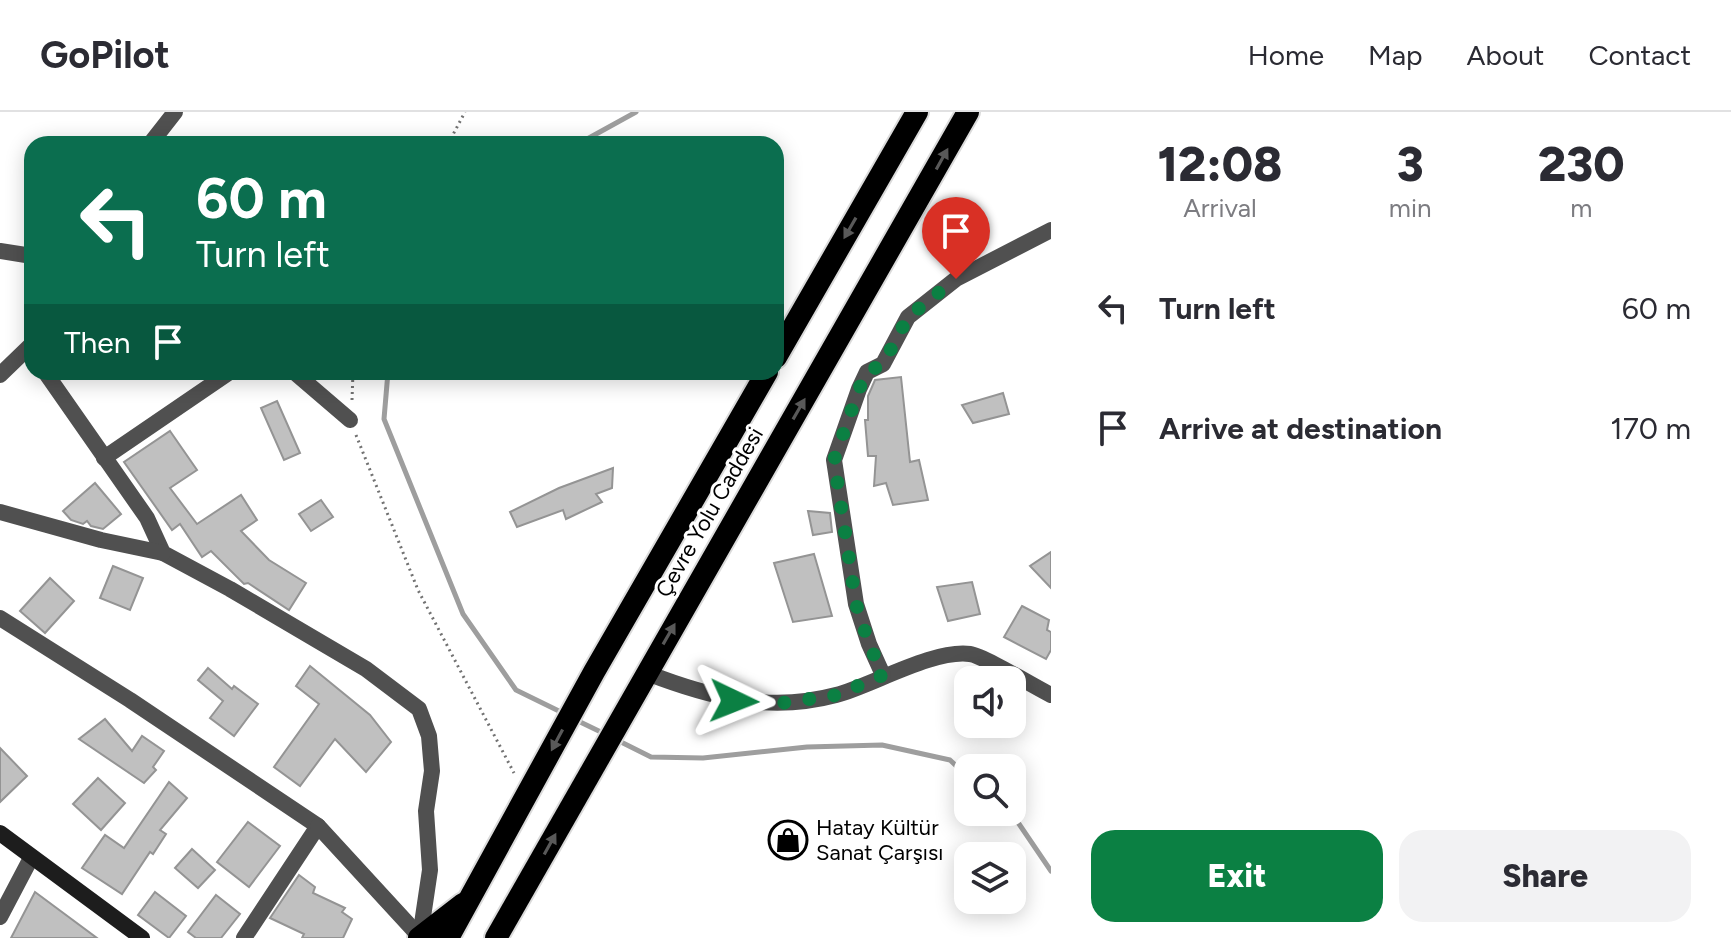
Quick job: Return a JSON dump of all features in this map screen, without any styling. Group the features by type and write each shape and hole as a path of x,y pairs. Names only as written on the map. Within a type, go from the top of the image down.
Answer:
{"highway":[{"path":"784,343 917,112"},
{"name":"Çevre Yolu Caddesi","path":"505,930 630,702 968,112"},
{"name":"Çevre Yolu Caddesi","path":"448,938 594,672 762,380"},
{"path":"420,937 473,896"}],"main road":[{"path":"0,833 142,938"}],"street":[{"path":"156,136 175,112"},
{"path":"883,675 856,604 834,460 859,389 867,372 883,364 908,317 956,279 1051,230"},
{"path":"0,251 24,255"},
{"path":"0,375 24,355"},
{"path":"50,380 147,518 163,553"},
{"path":"104,458 218,380"},
{"path":"306,380 350,420"},
{"path":"0,512 101,540 163,553 366,669 419,709 429,736 432,771 426,811 430,870 420,937"},
{"path":"0,618 130,700 318,826 420,937"},
{"path":"647,673 734,701 782,703 837,695 883,675 944,657 970,654 1051,695"},
{"path":"244,938 318,826"},
{"path":"0,917 31,858"}],"path":[{"path":"452,136 465,112"},
{"path":"352,380 350,420 418,590 514,773"}],"building":[{"path":"901,377 910,462 919,460 928,500 893,505 886,483 874,486 876,456 868,456 865,420 868,420 868,396 875,380"},
{"path":"1003,393 1009,414 973,423 962,405"},
{"path":"277,401 300,453 284,460 261,408"},
{"path":"170,431 197,470 170,488 197,524 241,495 257,520 241,531 269,560 306,583 289,610 248,583 244,584 211,551 202,557 180,524 172,530 124,462"},
{"path":"613,468 612,488 596,494 602,502 566,519 563,510 517,527 510,512 559,488"},
{"path":"95,483 121,514 103,529 91,526 87,521 83,524 71,520 63,511"},
{"path":"321,500 333,517 311,531 299,514"},
{"path":"808,511 830,513 832,532 813,535"},
{"path":"1051,552 1051,588 1030,566"},
{"path":"814,554 832,616 793,622 774,563"},
{"path":"113,566 143,578 130,610 100,598"},
{"path":"50,578 74,601 45,633 20,611"},
{"path":"972,582 980,614 948,621 937,587"},
{"path":"1022,606 1049,620 1047,630 1051,632 1051,650 1046,659 1004,637"},
{"path":"310,666 370,715 391,742 366,772 335,739 300,786 274,767 319,704 296,686"},
{"path":"208,668 232,689 234,686 258,704 234,736 210,718 223,701 198,680"},
{"path":"105,719 132,751 142,736 164,751 153,767 156,770 144,783 79,739"},
{"path":"0,748 27,776 0,802"},
{"path":"98,778 125,803 101,830 73,804"},
{"path":"169,782 187,798 160,830 166,834 122,894 82,868 105,835 124,848"},
{"path":"248,822 280,846 249,887 217,862"},
{"path":"192,849 215,870 198,888 175,868"},
{"path":"299,875 315,887 313,893 345,908 342,912 352,919 343,938 302,938 304,934 270,918"},
{"path":"35,892 97,938 11,938"},
{"path":"155,892 186,916 169,938 138,915"},
{"path":"216,895 240,914 221,938 196,938 188,932"}],"waterway":[{"path":"592,136 636,112"},
{"path":"387,380 384,419 463,614 516,690 565,714"},
{"path":"574,719 605,734"},
{"path":"617,740 651,757 703,758 807,747 882,745 950,760 954,764"},
{"path":"1020,826 1051,871"}],"place":[{"name":"Hatay Kültür Sanat Çarşısı","path":"788,840"}],"route":[{"path":"734,701 782,703 837,695 883,675 856,604 834,460 867,372 883,364 908,317 956,279"}]}
